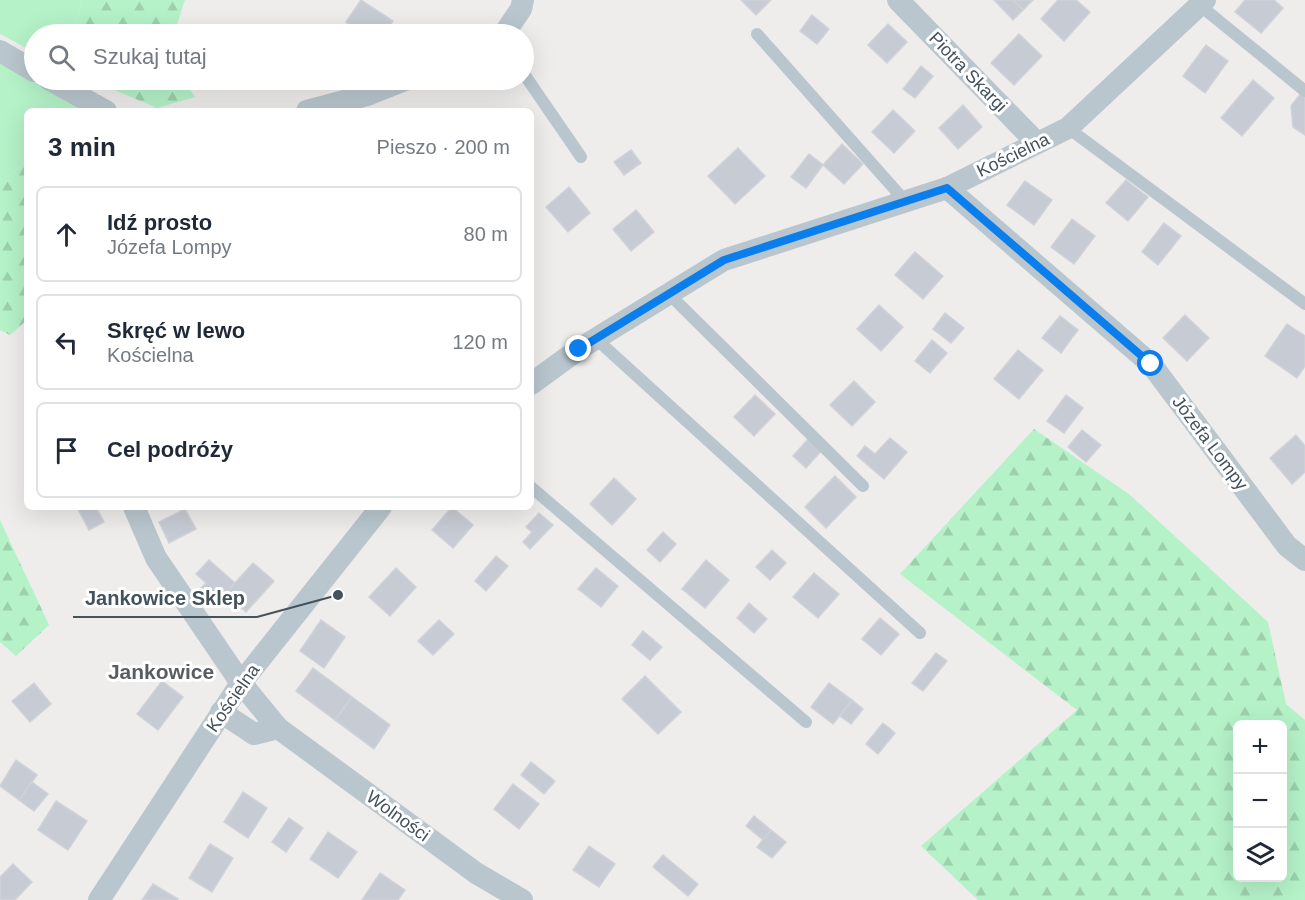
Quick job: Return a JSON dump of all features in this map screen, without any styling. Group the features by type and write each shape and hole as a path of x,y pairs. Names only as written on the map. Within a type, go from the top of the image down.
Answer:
{"street":[{"path":"511,24 521,9 523,0"},
{"name":"Piotra Skargi","path":"898,0 1037,143"},
{"name":"Kościelna","path":"534,382 595,338 724,260 947,188 1068,128 1199,2"},
{"path":"0,51 24,65"},
{"path":"68,90 101,108"},
{"path":"318,108 380,90"},
{"name":"Józefa Lompy","path":"947,188 1151,364 1287,546 1305,560"},
{"name":"Wolności","path":"135,510 156,558 241,683 278,728 476,873 522,900"},
{"name":"Kościelna","path":"99,900 241,683 379,510"},
{"path":"221,712 254,734 278,728"}],"lane":[{"path":"1199,2 1305,91"},
{"path":"757,34 905,201"},
{"path":"534,89 581,157"},
{"path":"1068,128 1305,304"},
{"path":"669,294 863,486"},
{"path":"595,338 920,633"},
{"path":"534,491 806,722"}],"green space":[{"path":"0,0 82,0 76,24 24,24 24,47 0,34"},
{"path":"82,0 185,0 177,24 76,24"},
{"path":"0,63 24,76 24,90 49,90 82,108 24,108 24,167 0,180"},
{"path":"115,90 190,90 195,97 157,108"},
{"path":"24,167 24,323 10,335 0,330 0,180"},
{"path":"1034,429 1129,494 1268,622 1286,704 1305,720 1305,900 978,900 921,846 1077,710 900,574"},
{"path":"0,520 49,625 16,656 0,642"}],"building":[{"path":"361,0 393,21 391,24 349,24 346,22"},
{"path":"741,0 771,0 756,15"},
{"path":"994,0 1013,0 1023,10 1013,20"},
{"path":"1013,0 1033,0 1023,10"},
{"path":"1058,0 1076,0 1090,12 1064,41 1041,19"},
{"path":"1245,0 1274,0 1283,8 1261,33 1235,12"},
{"path":"812,15 829,29 817,44 800,31"},
{"path":"888,24 907,42 887,63 868,45"},
{"path":"1019,34 1042,56 1014,85 991,63"},
{"path":"1206,45 1228,61 1205,93 1183,76"},
{"path":"921,66 933,76 915,98 903,89"},
{"path":"1253,80 1274,98 1242,136 1221,118"},
{"path":"1302,92 1305,94 1305,135 1293,127 1291,106"},
{"path":"963,105 982,127 958,149 939,128"},
{"path":"893,110 915,131 894,153 872,132"},
{"path":"842,144 863,164 844,184 823,165"},
{"path":"738,148 765,176 735,204 708,176"},
{"path":"631,150 641,163 624,175 614,162"},
{"path":"809,154 823,165 806,188 791,177"},
{"path":"1126,180 1148,197 1128,221 1106,203"},
{"path":"1025,181 1052,200 1034,225 1007,205"},
{"path":"569,187 590,213 568,232 546,207"},
{"path":"636,210 654,232 631,251 613,229"},
{"path":"1072,219 1095,236 1074,264 1051,247"},
{"path":"1164,223 1181,236 1158,265 1142,252"},
{"path":"915,252 943,276 923,299 895,275"},
{"path":"879,305 903,327 881,351 857,329"},
{"path":"945,313 964,328 951,343 933,329"},
{"path":"1185,315 1209,338 1187,361 1163,338"},
{"path":"1060,316 1078,330 1061,353 1042,338"},
{"path":"1287,324 1305,336 1305,366 1297,378 1265,356"},
{"path":"932,340 947,353 930,373 915,361"},
{"path":"1018,350 1043,370 1019,399 994,379"},
{"path":"854,381 875,402 852,426 830,405"},
{"path":"755,395 775,414 754,436 734,417"},
{"path":"1066,395 1083,408 1064,433 1047,421"},
{"path":"1082,430 1101,445 1086,462 1068,447"},
{"path":"1296,435 1305,446 1305,472 1292,484 1270,458"},
{"path":"809,438 822,450 806,468 793,456"},
{"path":"890,438 907,452 884,479 857,456 865,446 875,454"},
{"path":"835,476 856,497 826,528 805,507"},
{"path":"614,478 636,499 612,525 590,504"},
{"path":"79,510 98,510 104,522 89,530"},
{"path":"186,510 196,529 169,543 159,522"},
{"path":"449,510 456,510 473,525 453,548 432,530"},
{"path":"539,513 553,525 530,549 523,542 532,532 526,527"},
{"path":"663,532 676,544 660,562 647,550"},
{"path":"772,550 786,563 770,580 756,567"},
{"path":"496,556 508,566 486,591 475,581"},
{"path":"209,560 235,583 214,607 197,592 206,583 196,574"},
{"path":"706,560 729,580 705,608 682,589"},
{"path":"253,563 274,581 246,612 225,594"},
{"path":"396,568 416,587 390,616 369,597"},
{"path":"596,568 618,586 601,607 578,589"},
{"path":"814,573 839,594 818,618 793,597"},
{"path":"749,603 767,619 754,633 737,618"},
{"path":"880,618 899,634 881,655 862,639"},
{"path":"321,620 345,637 324,668 300,651"},
{"path":"439,620 454,634 433,655 418,641"},
{"path":"643,631 662,647 650,660 632,645"},
{"path":"936,653 947,661 923,691 912,683"},
{"path":"313,668 352,697 335,720 296,691"},
{"path":"645,676 681,712 658,734 622,699"},
{"path":"162,681 183,697 158,730 137,714"},
{"path":"34,683 51,704 30,722 12,701"},
{"path":"829,683 852,700 833,724 811,707"},
{"path":"352,697 390,725 374,749 335,720"},
{"path":"852,700 863,709 851,724 840,716"},
{"path":"883,723 895,733 878,754 866,744"},
{"path":"16,760 37,775 19,800 0,786"},
{"path":"531,762 555,781 544,794 521,775"},
{"path":"32,782 48,794 34,811 19,800"},
{"path":"513,784 539,804 519,829 494,809"},
{"path":"243,792 267,808 248,838 224,822"},
{"path":"56,801 87,821 68,850 38,830"},
{"path":"754,816 771,830 763,840 746,826"},
{"path":"289,818 303,828 286,852 272,842"},
{"path":"771,830 786,842 772,858 757,847"},
{"path":"328,832 357,852 338,878 310,859"},
{"path":"210,844 233,858 212,892 189,878"},
{"path":"589,846 615,864 599,887 573,870"},
{"path":"663,855 698,884 688,896 653,867"},
{"path":"13,864 32,882 15,900 0,900 0,877"},
{"path":"380,873 405,890 398,900 362,900"},
{"path":"153,884 178,899 142,900"}],"place":[{"name":"Jankowice Sklep","path":"338,595"}],"district":[{"name":"Jankowice","path":"161,671"}],"route":[{"path":"579,349 724,260 947,188 1151,364"}]}
